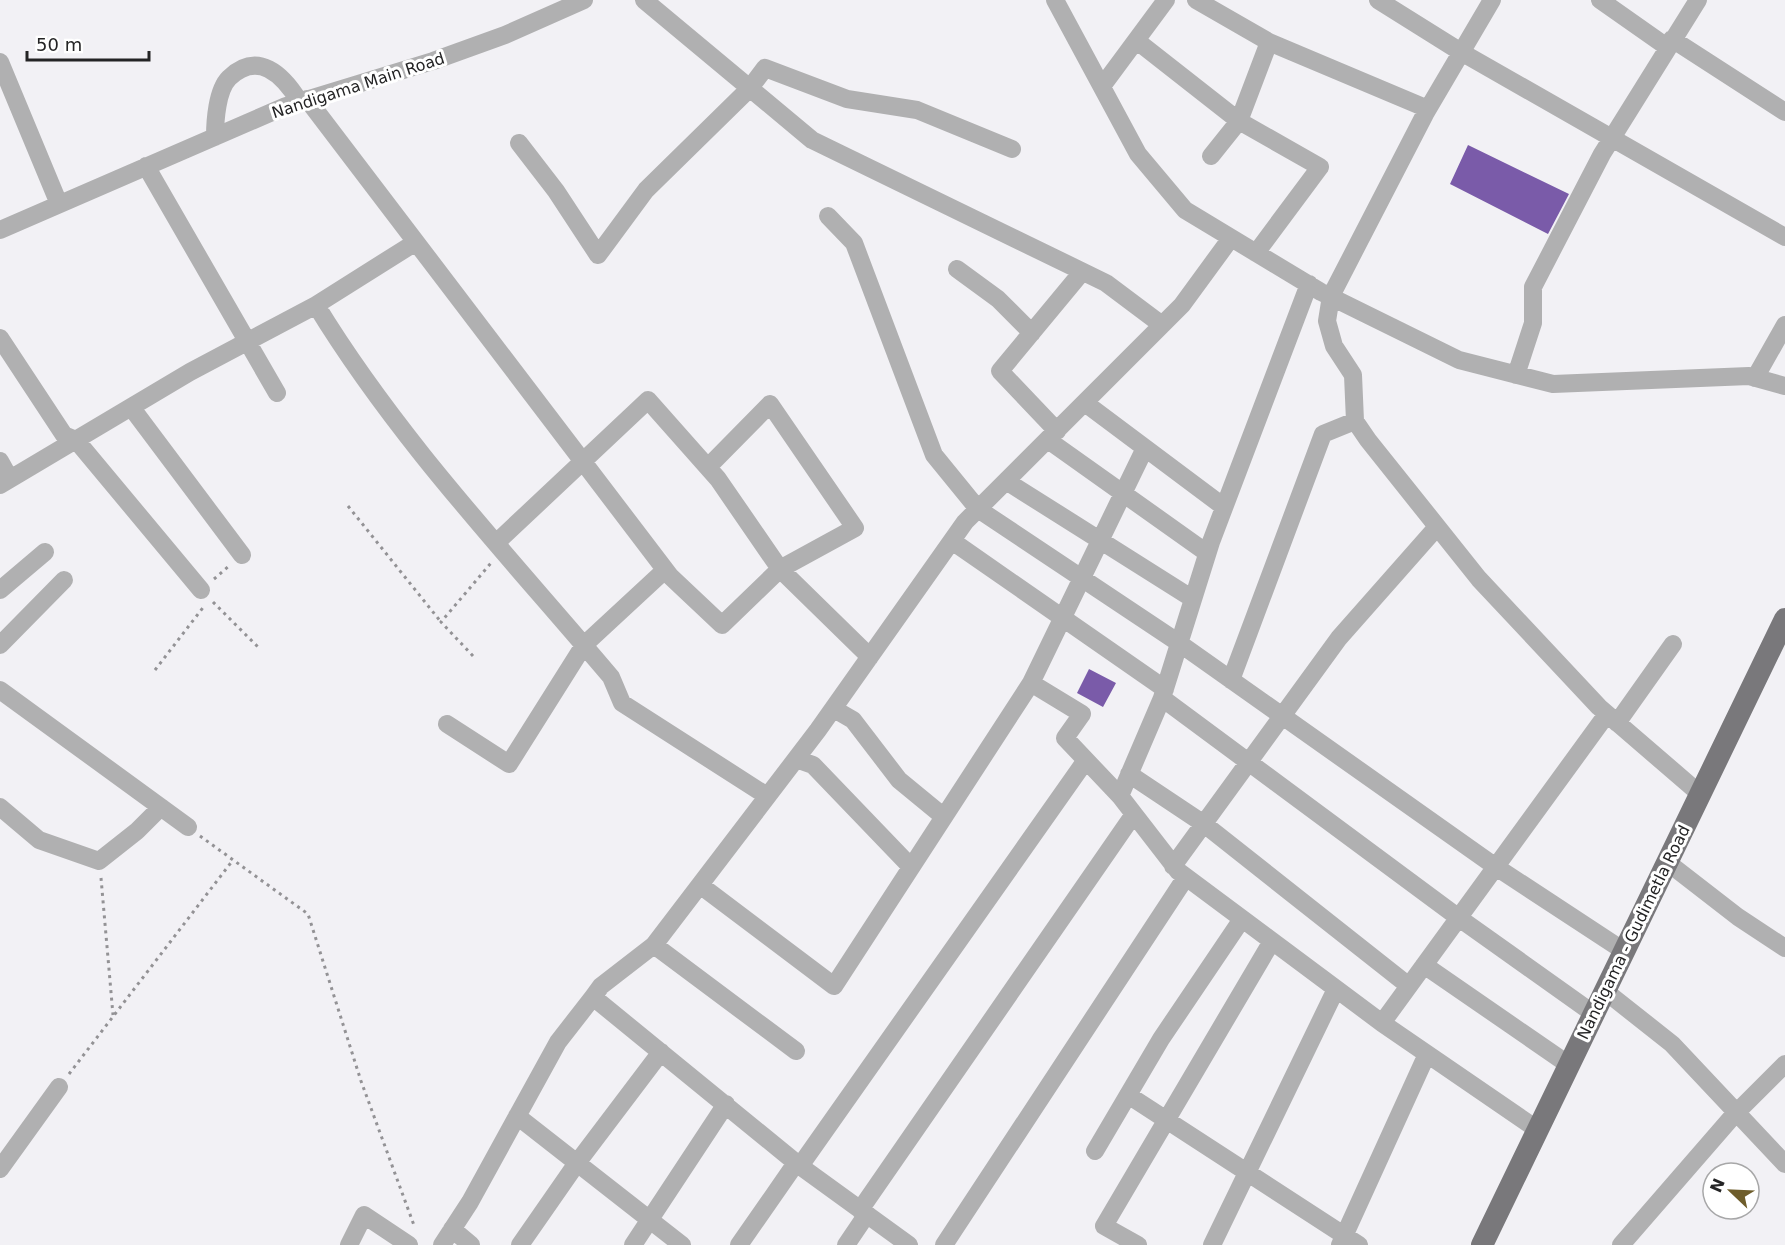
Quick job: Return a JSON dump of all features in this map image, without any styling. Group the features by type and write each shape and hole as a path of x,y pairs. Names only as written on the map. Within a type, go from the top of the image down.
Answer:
{"main road":[{"name":"Nandigama - Gudimetla Road","path":"1482,1245 1785,619"}],"street":[{"name":"Nandigama Main Road","path":"0,230 303,100 433,62 505,35 584,0"},
{"path":"644,0 812,140 1106,284 1162,325"},
{"path":"1054,0 1103,85 1138,154 1185,210 1331,296 1460,360 1553,384 1666,378 1755,378 1785,386"},
{"path":"1103,85 1166,0"},
{"path":"1196,0 1269,42 1428,109"},
{"path":"1378,0 1461,52 1611,140 1785,237"},
{"path":"1492,0 1428,109 1331,296 1327,321 1334,346 1353,375 1355,421 1437,527 1479,579 1612,718 1700,794"},
{"path":"1600,0 1785,112"},
{"path":"1516,375 1533,323 1533,287 1611,140 1698,0"},
{"path":"1137,41 1239,121 1320,167 1256,253"},
{"path":"1211,156 1239,121 1269,42"},
{"path":"0,62 59,204"},
{"path":"215,137 215,112 228,79 251,66 271,69 287,81 416,242 665,570 722,625 780,569 855,528 770,404 708,467"},
{"path":"519,143 556,192 598,255 646,190 750,88 765,68 847,99 917,110 1012,149"},
{"path":"146,166 277,393"},
{"path":"828,216 854,243 934,455 978,509 1179,643 1496,867 1624,951"},
{"path":"442,1245 558,1042 593,997 602,986 654,945 834,709 952,541 978,509 1182,305 1231,238"},
{"path":"0,462 5,482 131,407 322,302 416,242"},
{"path":"957,270 998,299 1032,333"},
{"path":"1082,272 1000,371 1052,436 1124,494 1207,553"},
{"path":"1120,795 1163,694 1207,553 1309,284"},
{"path":"322,302 316,305 338,341 447,487 611,677 622,703 767,796"},
{"path":"1755,378 1785,325"},
{"path":"0,338 64,435 76,440 201,590"},
{"path":"499,546 581,462 648,400 708,467 780,569 870,657"},
{"path":"1085,403 1224,507"},
{"path":"131,407 242,555"},
{"path":"1231,681 1323,434 1355,421"},
{"path":"700,885 834,986 1031,683 1145,448"},
{"path":"1006,481 1193,599"},
{"path":"944,1245 1179,872 1204,824 1339,638 1437,527"},
{"path":"952,541 1063,618 1249,763 1594,1014"},
{"path":"0,590 45,552"},
{"path":"447,724 509,764 584,645 665,570"},
{"path":"0,645 64,580"},
{"path":"1382,1023 1496,867 1673,644"},
{"path":"1031,683 1082,714 1065,738 1120,795 1179,872 1382,1023 1538,1130"},
{"path":"0,690 188,827"},
{"path":"834,709 853,720 899,780 944,817"},
{"path":"796,759 813,765 911,867"},
{"path":"739,1245 1086,760"},
{"path":"1129,774 1204,824 1409,986"},
{"path":"0,807 39,840 99,861 137,831 161,807"},
{"path":"846,1245 863,1212 1134,814"},
{"path":"1667,862 1738,917 1785,948"},
{"path":"1095,1151 1161,1039 1242,919"},
{"path":"1138,1245 1104,1226 1272,941"},
{"path":"654,945 796,1051"},
{"path":"1424,965 1569,1065"},
{"path":"1212,1245 1336,989"},
{"path":"1605,991 1672,1044 1785,1164"},
{"path":"593,997 798,1164 909,1245"},
{"path":"520,1245 577,1163 662,1052"},
{"path":"1128,1095 1348,1242 1427,1054"},
{"path":"1621,1245 1736,1112 1785,1064"},
{"path":"0,1169 59,1087"},
{"path":"633,1245 726,1104"},
{"path":"517,1116 682,1245"},
{"path":"349,1245 364,1215 412,1237"},
{"path":"452,1229 471,1245"}],"path":[{"path":"348,506 441,622 473,656"},
{"path":"441,622 499,546"},
{"path":"201,590 242,555"},
{"path":"155,670 210,599 258,647"},
{"path":"188,827 308,914 412,1237"},
{"path":"59,1087 233,860"},
{"path":"99,861 114,1016"}],"building":[{"path":"1468,145 1569,194 1548,234 1450,184"},
{"path":"1089,669 1116,683 1103,707 1077,693"}]}
